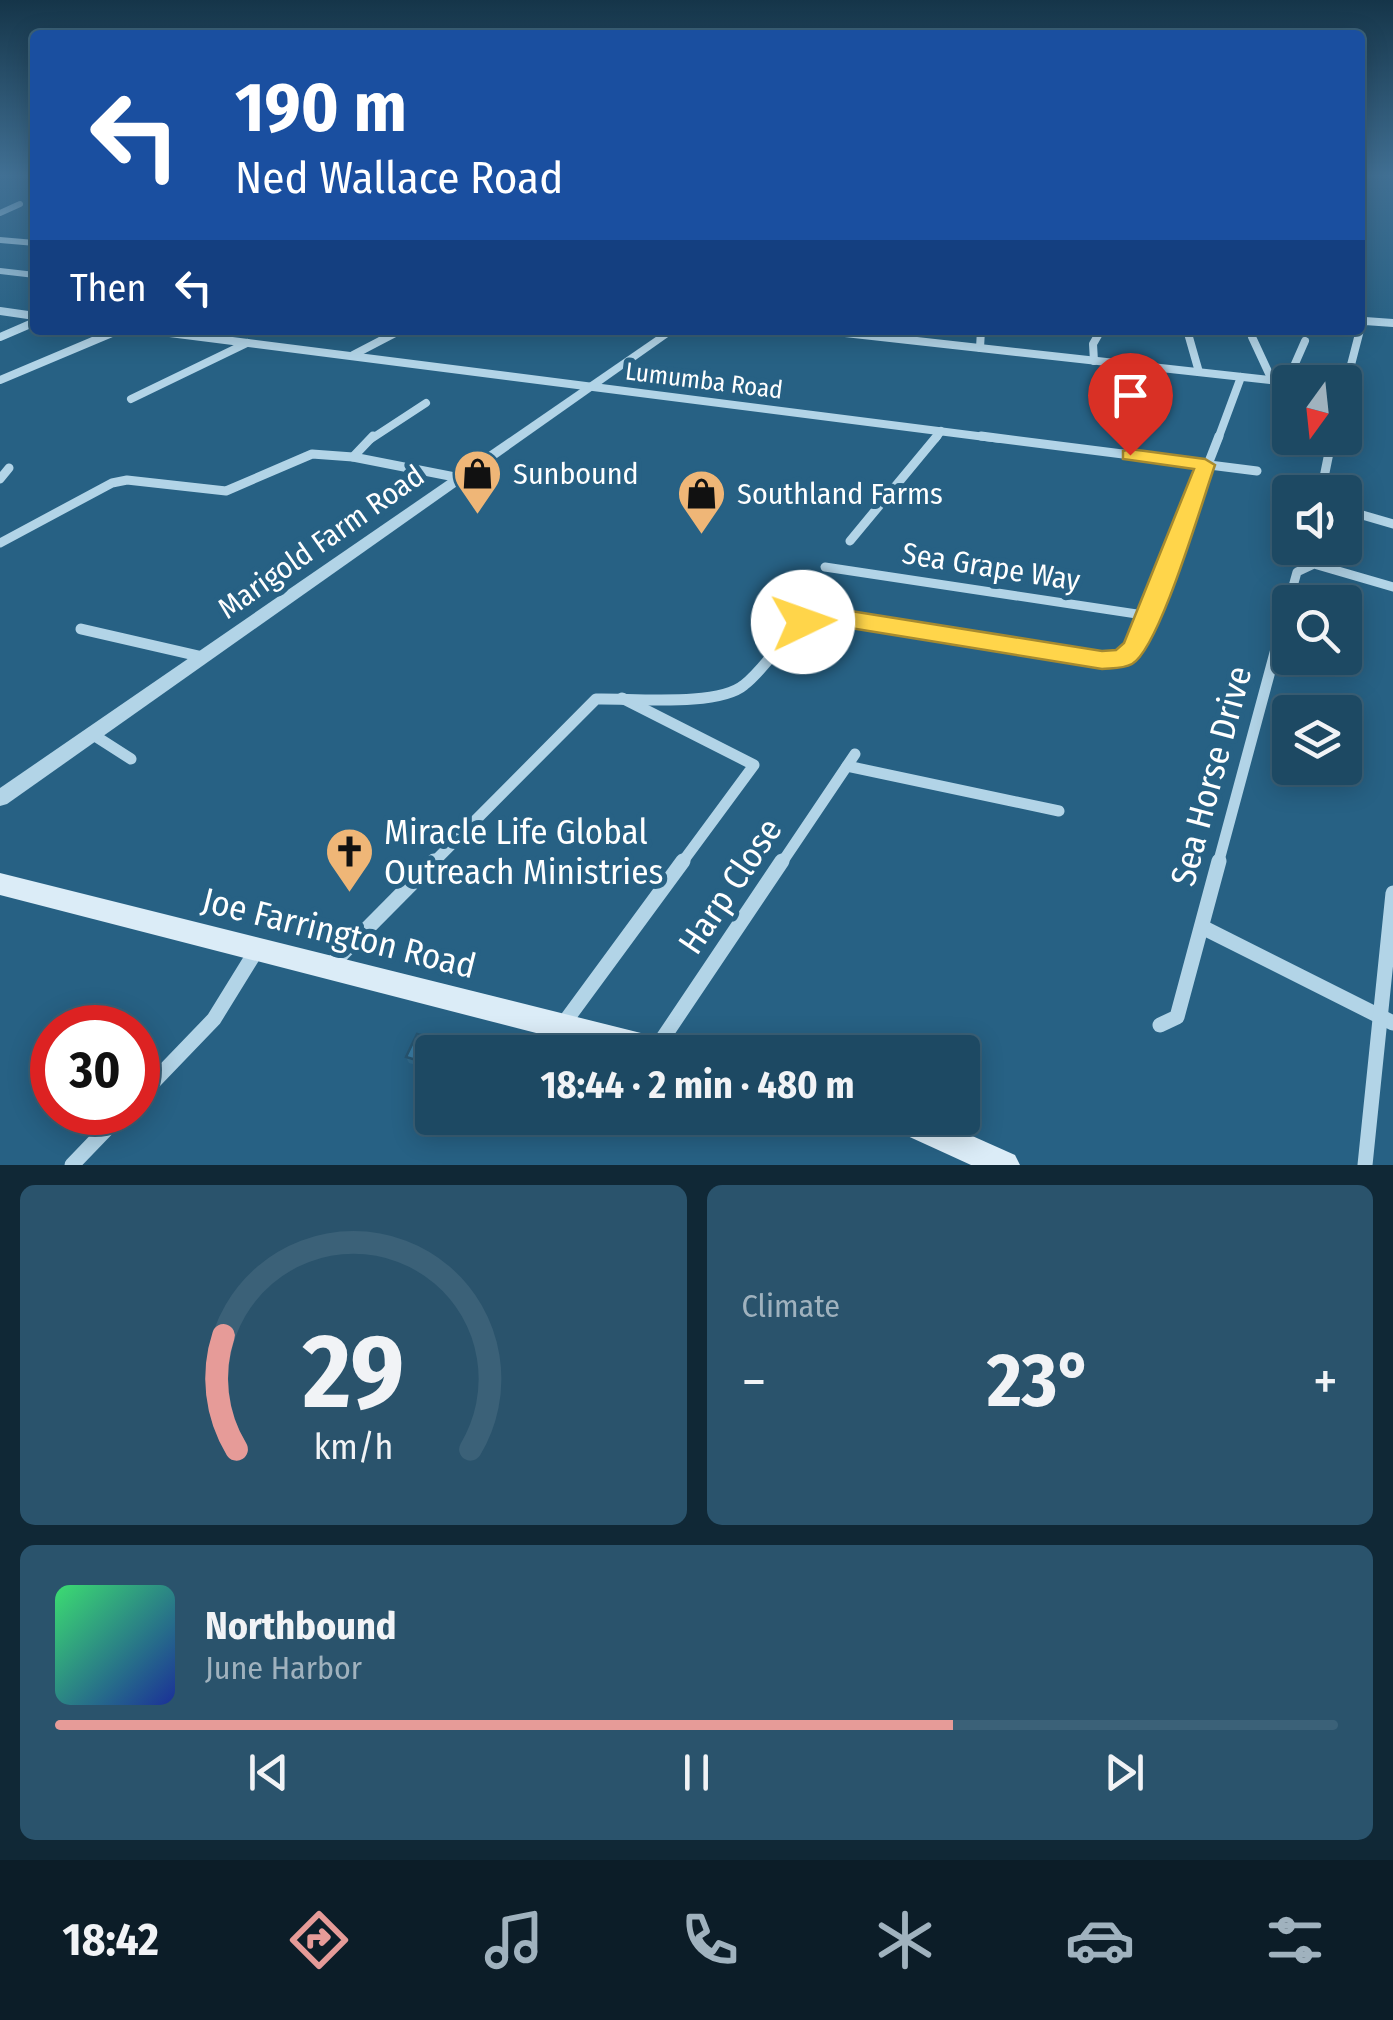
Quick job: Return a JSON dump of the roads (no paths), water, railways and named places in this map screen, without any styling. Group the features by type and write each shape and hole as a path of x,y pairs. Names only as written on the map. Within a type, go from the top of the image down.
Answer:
{"main road":[{"name":"Joe Farrington Road","path":"0,884 588,1035"},
{"path":"938,1135 1005,1165"}],"street":[{"path":"0,240 30,243"},
{"path":"0,271 30,274"},
{"path":"0,312 30,315"},
{"path":"0,337 30,317"},
{"path":"1365,322 1393,323"},
{"path":"0,380 107,335"},
{"name":"Lumumba Road","path":"193,335 1257,471"},
{"path":"350,356 391,335"},
{"name":"Marigold Farm Road","path":"0,798 665,335"},
{"path":"873,335 1272,380"},
{"path":"980,348 981,335"},
{"path":"1094,361 1093,344 1098,335"},
{"path":"1189,335 1200,372"},
{"path":"1351,365 1359,335"},
{"path":"1252,337 1272,380"},
{"path":"1295,365 1305,341"},
{"path":"131,399 247,343"},
{"path":"327,969 596,699 714,698 733,694 799,626 819,617 1113,660 1130,654 1150,616 1241,377"},
{"path":"353,457 378,430 426,403"},
{"path":"850,541 941,431"},
{"path":"0,544 112,483 126,480 226,491 312,454 353,457 460,478"},
{"path":"0,479 5,467"},
{"path":"1362,515 1393,524"},
{"name":"Sea Horse Drive","path":"1160,1026 1177,1016 1297,572 1314,564 1393,586"},
{"name":"Sea Grape Way","path":"825,567 1150,616"},
{"path":"81,629 203,656"},
{"path":"560,1028 754,765 619,696"},
{"path":"92,734 130,760"},
{"name":"Harp Close","path":"668,1035 851,760 1059,812"},
{"path":"1364,1165 1386,1020 1393,893"},
{"path":"1202,927 1386,1020"},
{"path":"160,1075 214,1019 256,951"},
{"path":"72,1165 101,1135"}],"place":[{"name":"Sunbound","path":"478,516"},
{"name":"Southland Farms","path":"702,536"},
{"name":"Miracle Life Global Outreach Ministries","path":"349,894"}]}
